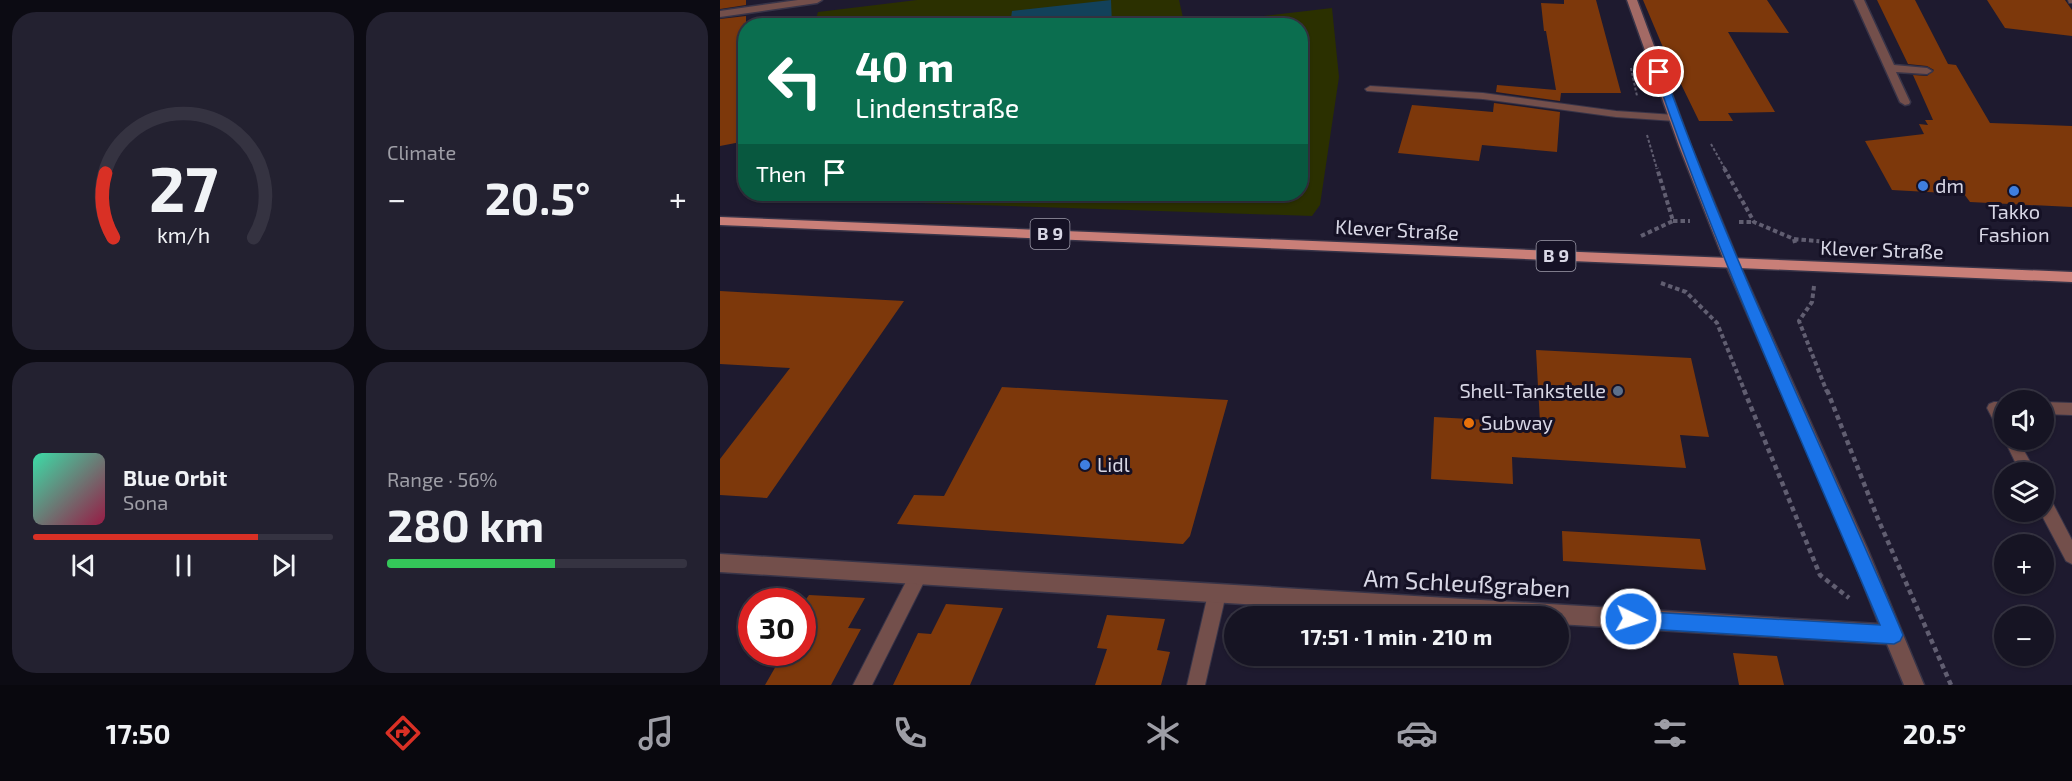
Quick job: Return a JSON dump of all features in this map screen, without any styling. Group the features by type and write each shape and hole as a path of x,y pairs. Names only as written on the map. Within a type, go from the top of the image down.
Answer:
{"main road":[{"name":"Klever Straße","path":"720,221 2072,277"}],"street":[{"path":"720,14 817,0"},
{"path":"1632,0 1732,263 1914,685"},
{"path":"1859,0 1905,102"},
{"path":"1890,68 1927,70"},
{"name":"Am Schleußgraben","path":"720,563 1894,635"}],"lane":[{"path":"1370,89 1483,96 1616,114 1675,118"},
{"path":"2054,408 2072,408"},
{"path":"2054,522 2072,556"},
{"path":"862,685 918,576"},
{"path":"1196,685 1217,594"}],"path":[{"path":"1707,138 1754,222 1794,239 1815,288 1812,302 1799,321 1878,519 1951,685"},
{"path":"1646,261 1648,279 1686,292 1717,323 1820,575 1857,605"}],"green space":[{"path":"917,0 1179,0 1183,18 816,18 818,12"},
{"path":"1332,8 1339,77 1320,205 1312,216 856,201 1308,201 1308,18 1247,18"}],"water":[{"path":"1111,0 1112,18 1011,18 1012,11"}],"building":[{"path":"720,0 746,0 746,5 720,9"},
{"path":"1564,0 1596,0 1621,93 1561,93 1560,101 1496,92 1497,85 1556,90 1546,31 1544,31 1541,3 1564,4"},
{"path":"1643,0 1767,0 1789,33 1728,32 1775,112 1728,113 1733,121 1699,121"},
{"path":"1877,0 1915,0 1948,64 1956,65 1990,123 2072,126 2072,207 1970,202 1964,194 1892,190 1865,141 1924,134 1919,124 1928,125 1925,120 1933,120 1913,75 1927,76 1934,70 1927,66 1908,64"},
{"path":"1987,0 2065,0 2072,10 2072,36 2005,28"},
{"path":"746,16 746,18 738,18 738,143 720,146 720,19"},
{"path":"1494,103 1560,112 1557,152 1482,145 1479,161 1398,153 1412,105 1493,112"},
{"path":"720,291 904,301 767,498 720,495 720,459 790,368 720,364"},
{"path":"1536,350 1691,358 1709,437 1680,435 1686,468 1512,457 1513,484 1431,479 1434,417 1540,423"},
{"name":"Lidl","path":"1002,387 1228,400 1190,536 1183,544 897,524 914,495 944,496"},
{"path":"1562,531 1700,539 1706,570 1563,561"},
{"path":"816,595 865,598 848,628 861,629 831,685 765,685 776,666 816,666"},
{"path":"946,604 1003,608 970,685 893,685 918,633 931,634"},
{"path":"1107,615 1165,619 1157,650 1170,652 1161,685 1095,685 1107,649 1097,648"},
{"path":"1733,653 1777,656 1784,685 1739,685"}],"place":[{"name":"dm","path":"1923,186"},
{"name":"Takko Fashion","path":"2014,191"},
{"name":"Shell-Tankstelle","path":"1618,391"},
{"name":"Subway","path":"1469,423"},
{"name":"Lidl","path":"1085,465"}],"route":[{"path":"1631,619 1894,635 1732,263 1685,146 1659,72"}]}
